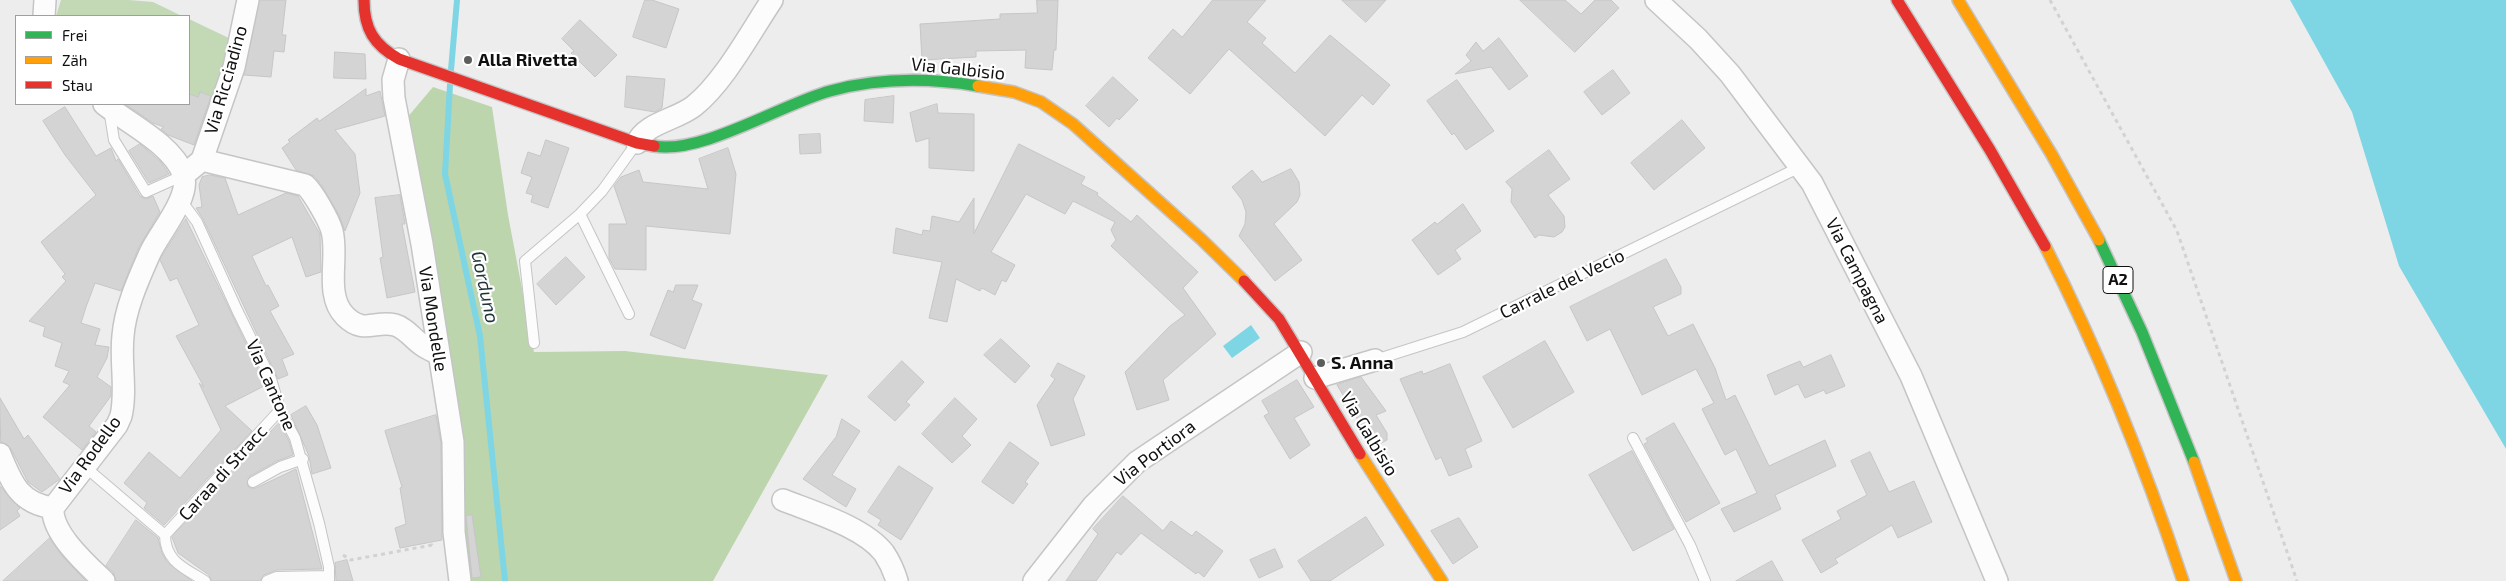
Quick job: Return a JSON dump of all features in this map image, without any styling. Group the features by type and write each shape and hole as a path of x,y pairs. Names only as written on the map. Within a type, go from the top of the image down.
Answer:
{"main road":[{"name":"Via Galbisio","path":"364,0 364,18 372,37 378,46 403,61 637,143 664,148 692,145 830,91 890,80 960,83 1014,92 1055,109 1200,239 1271,309 1300,352 1365,462 1442,581"},
{"path":"1892,0 1915,28"},
{"path":"1897,0 1983,134 2062,282 2116,401 2153,494 2183,581"},
{"name":"A2","path":"1958,0 2031,115 2104,250 2167,390 2236,581"}],"street":[{"path":"44,0 44,15"},
{"name":"Via Ricciadino","path":"202,160 234,67 248,0"},
{"path":"637,143 641,134 646,130 670,120 704,97 772,0"},
{"name":"Via Campagna","path":"1656,0 1698,39 1730,74 1812,183 1911,376 1997,581"},
{"name":"Via Mondelle","path":"403,61 394,80 394,98 422,244 453,442 454,532 460,581"},
{"path":"107,106 163,148 176,161 184,175 202,160 294,182 308,188 332,230 336,302 339,308 355,323 364,327 387,324 402,328 422,345 439,354"},
{"name":"Via Rodello","path":"104,581 70,545 56,520 53,508 117,424 121,416 124,325 150,254 179,202 185,184 184,175"},
{"name":"Via Portiora","path":"1034,581 1093,506 1117,480 1138,462 1202,417 1300,352"},
{"name":"Carrale del Vecio","path":"1315,378 1375,360"},
{"path":"0,454 11,480 24,497 36,506 53,508"},
{"path":"783,500 838,522 868,539 885,554 897,581"}],"lane":[{"path":"107,106 114,140 146,192 184,175"},
{"path":"534,343 525,261 580,214 602,191 637,143"},
{"name":"Carrale del Vecio","path":"1375,360 1463,332 1800,167"},
{"name":"Via Cantone","path":"179,202 186,207 197,222 236,310 271,379 280,410 295,438 303,460 329,578"},
{"path":"580,214 629,314"},
{"name":"Caraa di Stracc","path":"165,535 280,410"},
{"path":"1633,438 1690,545 1704,581"},
{"path":"253,482 280,467 303,460"},
{"path":"84,466 165,535 165,547 169,556 205,581"},
{"path":"267,581 277,577 329,578"}],"path":[{"path":"2050,0 2177,231 2297,581"},
{"path":"321,535 351,560 432,545 436,552"}],"green space":[{"path":"61,0 129,0 153,2 180,15 56,15"},
{"path":"190,19 233,40 213,97 201,92 198,97 190,94"},
{"path":"433,87 492,107 508,215 534,352 625,351 828,375 713,581 460,581 406,119"}],"water":[{"path":"2290,0 2506,0 2506,449 2399,266 2352,112"},
{"path":"1251,325 1260,338 1232,358 1223,346"}],"building":[{"path":"260,0 286,0 282,35 286,35 284,52 274,51 271,77 244,75"},
{"path":"645,0 652,0 679,9 666,48 633,37"},
{"path":"1037,0 1058,0 1056,50 1054,50 1052,70 1025,68 1026,50 976,51 976,57 922,60 920,24 1000,19 1000,14 1037,13"},
{"path":"1213,0 1266,0 1247,22 1266,38 1262,43 1295,73 1330,35 1390,85 1373,105 1362,95 1325,136 1229,49 1190,94 1148,58 1173,29 1182,37"},
{"path":"1342,0 1386,0 1366,22"},
{"path":"1520,0 1565,0 1581,14 1595,0 1611,0 1619,8 1575,52"},
{"path":"580,20 617,55 595,77 571,53 574,51 562,39"},
{"path":"1499,38 1528,76 1509,90 1491,67 1455,74 1471,61 1466,55 1476,42 1483,51"},
{"path":"335,52 365,54 366,79 334,78"},
{"path":"1613,70 1630,93 1602,115 1584,92"},
{"path":"627,76 665,79 662,108 655,112 625,107"},
{"path":"1113,77 1138,100 1119,120 1117,118 1109,127 1086,106"},
{"path":"1457,80 1494,131 1466,150 1454,133 1452,135 1427,101"},
{"path":"366,89 366,96 380,91 385,116 335,130 355,154 360,193 345,231 339,215 322,186 314,176 296,170 282,148 290,142 288,140 317,118 319,121"},
{"path":"200,92 211,96 194,145 168,135 161,129 164,127 153,123 126,105 190,105 190,94 198,97"},
{"path":"894,96 893,123 864,121 865,100"},
{"path":"937,104 938,113 974,114 974,171 929,168 929,138 916,142 910,113"},
{"path":"65,107 96,156 111,148 116,161 118,159 140,196 146,199 153,196 160,212 139,247 121,291 95,283 86,307 81,323 100,329 95,345 109,347 107,358 97,377 111,387 111,396 89,426 96,432 82,450 43,417 70,385 63,382 69,371 55,366 62,343 43,336 45,327 29,321 66,281 62,277 65,274 41,242 96,195 65,155 43,121"},
{"path":"1682,120 1705,148 1654,190 1631,163"},
{"path":"820,134 821,153 800,154 799,135"},
{"path":"546,140 569,148 548,208 531,202 533,195 526,193 532,177 521,173 528,152 540,156"},
{"path":"140,144 161,162 169,174 149,183 129,151"},
{"path":"1019,144 1085,177 1081,184 1098,193 1097,195 1131,222 1137,215 1198,272 1183,288 1216,334 1163,380 1169,400 1137,410 1125,372 1170,326 1185,315 1111,246 1116,240 1111,230 1115,222 1073,201 1065,214 1026,194 991,252 1015,265 1006,282 1002,280 995,295 982,288 980,291 956,279 947,322 929,318 942,262 893,253 896,228 922,235 923,230 930,231 932,216 959,222 974,198 974,233"},
{"path":"728,148 736,174 730,234 646,226 646,270 615,269 609,258 609,224 627,224 614,186 621,177 639,170 643,182 708,189 699,159"},
{"path":"1549,150 1570,179 1548,195 1564,216 1565,227 1562,232 1554,237 1539,235 1535,238 1511,202 1512,189 1506,182"},
{"path":"1291,169 1299,182 1300,195 1297,202 1274,224 1302,260 1275,281 1239,236 1245,224 1246,212 1242,200 1232,187 1252,170 1262,182"},
{"path":"210,175 225,178 238,215 286,193 298,196 320,234 321,272 306,277 292,237 252,256 266,286 268,285 279,306 270,311 294,354 282,359 288,375 278,379 203,219 196,208 202,207 199,185 202,177"},
{"path":"400,195 405,224 402,224 415,292 387,298 380,258 383,257 375,198"},
{"path":"1463,204 1481,231 1455,250 1461,259 1438,275 1412,240"},
{"path":"186,219 266,385 225,406 252,431 164,525 144,508 147,503 124,483 149,452 180,478 221,430 199,383 204,387 176,336 199,325 177,278 170,281 160,260"},
{"path":"566,257 585,277 556,305 537,284"},
{"path":"1666,259 1681,287 1681,294 1653,307 1668,336 1693,324 1715,368 1726,400 1735,395 1769,466 1825,440 1836,466 1775,495 1781,509 1734,532 1721,509 1757,493 1736,449 1725,455 1702,409 1714,403 1696,369 1642,395 1610,329 1587,341 1570,307"},
{"path":"676,285 698,285 692,300 702,304 685,349 650,335 668,290 673,292"},
{"path":"1001,339 1030,366 1015,383 984,355"},
{"path":"1545,341 1574,392 1513,428 1483,377"},
{"path":"1831,355 1845,386 1826,394 1824,390 1805,398 1798,384 1775,395 1767,375 1800,361 1803,367"},
{"path":"902,361 924,382 906,402 910,405 895,421 868,397"},
{"path":"1058,363 1085,376 1073,399 1085,435 1051,446 1037,405 1055,379 1051,376"},
{"path":"1450,364 1482,441 1465,449 1472,467 1449,476 1441,457 1436,460 1400,379 1422,371 1423,374"},
{"path":"1361,377 1386,411 1376,415 1387,433 1387,440 1374,447 1337,385"},
{"path":"1297,380 1314,407 1294,418 1310,445 1290,459 1264,416 1269,413 1262,401"},
{"path":"0,398 24,439 28,435 60,479 42,492 28,482 11,449 1,442"},
{"path":"955,398 977,419 962,436 971,445 952,463 922,434"},
{"path":"306,406 317,425 331,468 312,474 309,456 291,415"},
{"path":"436,415 441,443 442,540 400,548 395,528 406,524 400,488 402,487 385,431"},
{"path":"842,419 860,431 832,475 856,489 846,507 803,479 836,437"},
{"path":"279,423 289,441 293,455 277,461 250,476 247,485 250,488 256,488 296,469 322,569 277,570 264,575 260,581 212,581 209,575 178,553 172,537"},
{"path":"1674,423 1720,503 1686,522 1644,444 1648,442 1646,439"},
{"path":"1010,442 1039,463 1025,482 1028,484 1013,504 982,482"},
{"path":"1632,451 1674,529 1633,551 1589,475"},
{"path":"1870,452 1889,492 1914,481 1932,522 1898,538 1892,525 1835,559 1838,563 1821,573 1802,540 1841,519 1837,511 1867,495 1851,461"},
{"path":"899,466 933,488 901,540 878,525 881,520 868,512"},
{"path":"0,486 20,508 17,511 20,516 0,530"},
{"path":"1123,496 1163,531 1171,521 1192,536 1196,531 1223,551 1204,577 1198,572 1196,574 1141,533 1121,555 1117,552 1096,581 1066,581 1098,534 1093,529"},
{"path":"472,515 481,577 472,578 466,516"},
{"path":"1366,517 1384,545 1330,581 1311,581 1298,561"},
{"path":"1459,518 1478,547 1453,564 1431,531"},
{"path":"136,520 158,538 162,553 167,562 192,581 116,581 113,572 106,566"},
{"path":"50,538 62,556 86,581 3,581"},
{"path":"1275,549 1283,567 1259,578 1250,560"},
{"path":"347,560 353,581 336,581 335,563"},
{"path":"1772,561 1783,581 1736,581"}],"waterway":[{"name":"Gorduno","path":"451,70 457,0"},
{"name":"Gorduno","path":"450,85 445,174 480,336 505,581"}],"traffic: fast":[{"path":"654,146 673,147 695,143 742,127 811,97 848,87 904,81 960,83 978,86"},
{"path":"2099,240 2142,332 2194,462"}],"traffic: slow":[{"path":"1958,0 2052,155 2099,240"},
{"path":"978,86 1014,92 1041,102 1073,124 1201,239 1244,281"},
{"path":"2045,246 2103,369 2153,495 2183,581"},
{"path":"1360,454 1442,581"},
{"path":"2194,462 2236,581"}],"traffic: jam":[{"path":"364,0 368,28 372,35 383,48 399,59 637,143 654,146"},
{"path":"1897,0 1990,150 2045,246"},
{"path":"1244,281 1279,319 1360,454"}],"place":[{"name":"Alla Rivetta","path":"468,60"},
{"name":"S. Anna","path":"1321,363"}]}
